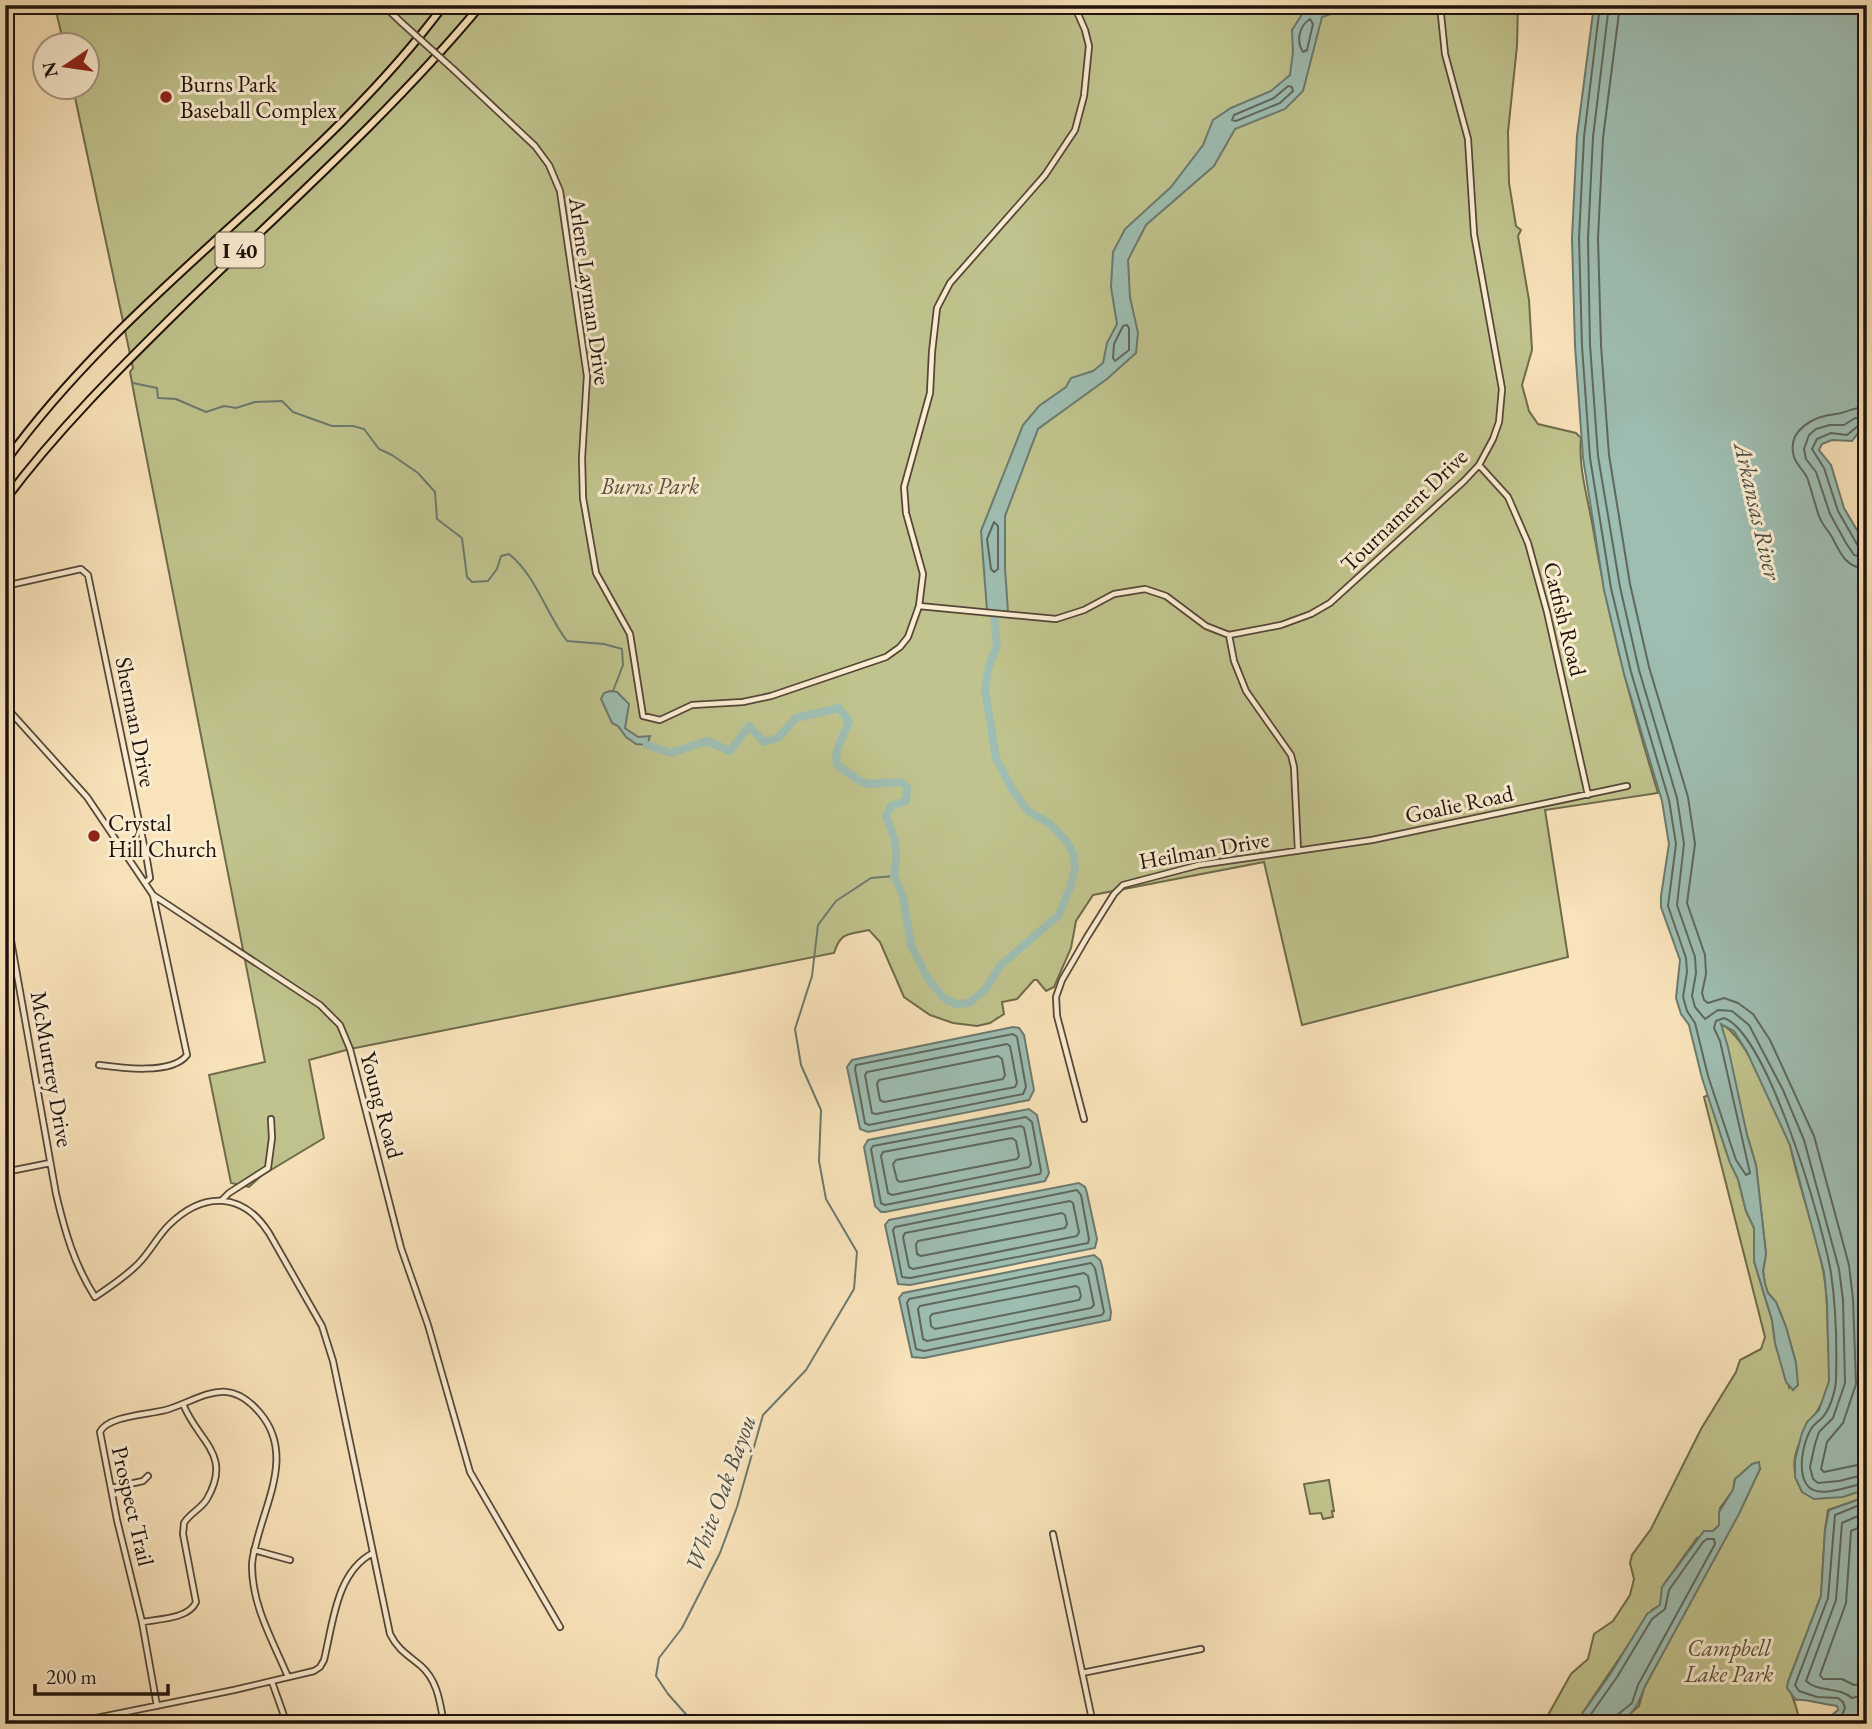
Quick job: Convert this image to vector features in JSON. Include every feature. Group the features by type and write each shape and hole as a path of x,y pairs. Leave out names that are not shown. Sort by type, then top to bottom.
{"highway":[{"name":"I 40","path":"5,462 91,358 327,138 444,5"},
{"name":"I 40","path":"5,500 63,427 110,377 397,99 481,5"}],"street":[{"name":"Arlene Layman Drive","path":"383,5 530,140 545,158 558,183 566,221 572,283 587,376 582,458 583,498 596,573 630,634 643,716 660,720 692,705 762,699 881,659 904,642 919,606 923,574 906,513 904,487 930,393 937,308 950,284 1045,175 1075,130 1084,96 1089,46 1074,5"},
{"name":"Tournament Drive","path":"1229,635 1297,619 1330,603 1465,481 1479,465 1499,422 1501,380 1474,234 1468,139 1445,54 1440,5"},
{"name":"Catfish Road","path":"1479,465 1500,486 1511,502 1528,543 1547,612 1588,795"},
{"name":"Sherman Drive","path":"5,586 81,569 89,578 150,878 145,883"},
{"path":"919,606 1049,619 1065,617 1115,594 1145,589 1166,596 1206,626 1229,635 1234,661 1246,691 1291,755 1296,793 1298,851"},
{"name":"Young Road","path":"5,706 87,797 153,894 310,998 326,1010 340,1026 354,1062 403,1255 428,1325 470,1472 560,1627"},
{"name":"Goalie Road","path":"1298,851 1372,840 1628,786"},
{"name":"Heilman Drive","path":"1084,1119 1057,1016 1056,997 1062,980 1118,890 1131,882 1199,865 1298,851"},
{"path":"99,1065 128,1069 154,1068 175,1064 187,1055 153,894"},
{"name":"McMurtrey Drive","path":"5,907 50,1163 66,1237 81,1274 95,1297 140,1262 159,1236 180,1216 196,1207 222,1200"},
{"path":"271,1119 272,1138 268,1168 229,1192 222,1200 240,1204 257,1217 322,1326 333,1361 390,1634 404,1654 429,1675 439,1697 444,1724"},
{"path":"5,1172 50,1163"},
{"name":"Prospect Trail","path":"158,1706 142,1622 99,1438 103,1425 109,1422 162,1411 216,1390 233,1393 254,1406 272,1432 277,1450 277,1472 254,1550 252,1566 262,1616 288,1677"},
{"path":"142,1622 188,1613 196,1602 183,1534 184,1523 207,1498 217,1467 213,1453 183,1404"},
{"path":"111,1488 143,1481 148,1476"},
{"path":"1053,1534 1093,1724"},
{"path":"254,1550 290,1560"},
{"path":"66,1724 314,1671 321,1666 348,1576 358,1562 373,1553"},
{"path":"1082,1673 1201,1649"},
{"path":"272,1682 287,1724"}],"green space":[{"name":"Burns Park","path":"88,5 1518,5 1517,46 1508,132 1509,183 1516,226 1521,230 1518,236 1529,300 1532,350 1522,385 1529,411 1538,424 1576,433 1581,438 1582,472 1613,628 1658,793 1545,810 1568,957 1302,1025 1264,862 1093,895 1076,921 1071,948 1054,987 1046,991 1034,980 1017,999 1002,1002 1004,1014 990,1023 977,1026 953,1023 930,1015 904,997 880,942 869,930 843,937 834,953 350,1049 309,1060 324,1138 261,1176 249,1187 231,1183 209,1075 265,1062 136,404 130,372 133,368 76,102 102,102 102,32 61,32 56,11"},
{"name":"Campbell Lake Park","path":"1721,1024 1731,1031 1752,1060 1790,1145 1825,1279 1830,1378 1824,1397 1797,1448 1794,1462 1796,1476 1802,1491 1867,1489 1867,1493 1857,1500 1828,1510 1821,1596 1788,1682 1799,1724 1618,1724 1639,1706 1644,1688 1760,1469 1743,1473 1735,1479 1733,1490 1720,1508 1719,1525 1713,1531 1697,1538 1665,1583 1660,1605 1652,1610 1575,1724 1543,1724 1571,1674 1588,1659 1594,1634 1613,1621 1630,1595 1634,1579 1630,1563 1632,1555 1651,1529 1701,1429 1736,1372 1740,1360 1761,1349 1765,1337 1704,1097 1708,1095 1754,1228 1754,1261 1789,1387 1796,1363 1786,1327 1765,1284 1763,1271 1766,1254 1756,1165"},
{"path":"1329,1480 1334,1511 1333,1517 1323,1519 1321,1513 1310,1514 1304,1484"}],"water":[{"path":"1308,5 1357,5 1322,17 1303,91 1285,109 1235,129 1214,166 1146,225 1128,260 1130,297 1138,333 1136,353 1107,379 1038,429 1005,516 1008,612 987,610 981,531 1023,425 1039,406 1066,387 1071,378 1093,371 1103,363 1107,343 1117,324 1111,287 1113,252 1125,229 1171,187 1203,145 1213,120 1231,108 1271,91 1290,75 1292,30"},
{"name":"Arkansas River","path":"1594,5 1864,5 1867,11 1867,441 1859,432 1852,441 1832,440 1822,444 1819,450 1831,465 1844,508 1867,547 1867,1489 1843,1497 1814,1499 1802,1492 1795,1477 1795,1460 1802,1433 1807,1422 1819,1410 1829,1381 1824,1272 1790,1145 1747,1052 1734,1031 1721,1024 1756,1165 1766,1254 1763,1271 1765,1284 1786,1327 1796,1363 1798,1385 1793,1390 1786,1382 1775,1343 1772,1320 1754,1261 1754,1228 1702,1078 1689,1025 1681,1014 1676,998 1680,960 1661,907 1669,844 1662,801 1624,674 1604,590 1583,458 1575,346 1572,238 1577,136"},
{"path":"617,692 629,704 625,728 638,737 650,736 647,745 636,744 612,723 601,699 604,693"},
{"path":"1013,1027 1019,1028 1024,1035 1034,1090 1029,1100 868,1132 860,1129 847,1067 852,1060"},
{"path":"1029,1109 1037,1115 1049,1173 1045,1181 885,1212 875,1206 864,1147 868,1140"},
{"path":"1079,1183 1085,1187 1087,1193 1097,1239 1095,1248 910,1285 898,1284 885,1225 889,1220"},
{"path":"1094,1255 1102,1266 1111,1312 1110,1320 924,1358 912,1357 899,1298 903,1293"},
{"path":"1759,1462 1760,1469 1739,1514 1633,1711 1610,1723 1575,1724 1611,1673 1647,1614 1660,1605 1662,1587 1704,1531 1713,1531 1719,1525 1719,1512 1733,1490 1735,1479 1752,1464"},
{"path":"1867,1493 1867,1705 1855,1724 1836,1724 1833,1714 1838,1710 1837,1706 1796,1700 1787,1688 1821,1596 1825,1530 1829,1510 1857,1500"}],"waterway":[{"path":"133,383 157,388 158,398 176,399 206,412 224,406 236,408 255,402 282,401 293,412 332,426 364,429 379,449 418,473 435,492 437,519 462,538 467,577 472,582 488,581 497,569 501,556 509,554 527,573 567,641 604,644 622,649 623,665 613,691"},
{"path":"647,745 671,753 707,741 730,751 749,726 764,742 778,738 796,718 839,708 849,721 838,748 837,765 868,784 901,782 907,787 906,801 891,806 886,816 895,841 894,876 903,897 911,945 928,979 945,999 956,1004 969,1003 985,990 1001,965 1059,915 1075,868 1074,856 1068,843 1050,824 1028,811 1012,789 996,758 985,690 989,666 997,645 994,614"},
{"name":"White Oak Bayou","path":"692,1724 656,1676 659,1658 682,1628 720,1553 737,1507 763,1415 806,1370 854,1289 857,1252 826,1199 819,1161 821,1110 801,1065 795,1029 812,976 818,925 836,901 871,878 894,876"}],"place":[{"name":"Burns Park Baseball Complex","path":"166,97"},
{"name":"Crystal Hill Church","path":"94,836"}]}
